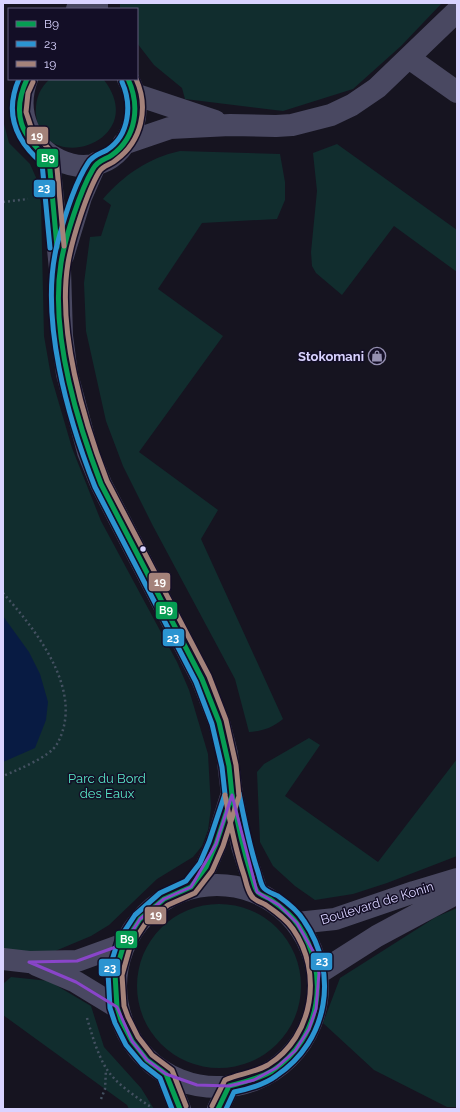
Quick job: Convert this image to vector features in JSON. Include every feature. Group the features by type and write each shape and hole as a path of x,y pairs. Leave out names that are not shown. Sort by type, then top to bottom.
{"street":[{"path":"123,144 170,128 230,125 292,125 331,115 352,105 377,88 457,10"},
{"path":"409,58 457,92"},
{"path":"26,80 22,87 18,106 21,124 27,138 37,150 49,159 72,166 96,164 111,156 123,144 130,133 135,120 131,86"},
{"path":"131,86 173,108 230,125"},
{"path":"49,159 60,269 62,336 67,374 88,452 101,484 202,679 219,722 229,766 232,795 242,846 258,892"},
{"path":"60,269 72,220 96,164"},
{"path":"191,887 206,867 216,844 232,795"},
{"name":"Boulevard de Konin","path":"297,923 335,919 457,879"},
{"path":"225,884 258,892 279,905 297,923 313,951 319,974 316,1009 309,1030 295,1051 276,1068 254,1080 229,1086 197,1085 166,1074 147,1060 132,1041 117,1007 116,974 124,944 140,919 164,899 191,887 225,884"},
{"name":"Boulevard de Konin","path":"319,974 377,936 457,893"},
{"path":"3,959 29,962 77,961 124,944"},
{"path":"29,962 76,982 117,1007"},
{"path":"166,1074 180,1109"},
{"path":"218,1109 229,1086"}],"path":[{"path":"3,593 44,645 57,670 66,698 65,723 57,745 31,765 3,776"},
{"path":"76,982 93,1040 106,1069 131,1094 155,1109"},
{"path":"101,1099 105,1089 106,1069"}],"highlighted area":[{"path":"232,795 257,892 279,905 297,923 313,951 319,973 316,1009 309,1029 295,1051 276,1068 254,1080 229,1086 197,1085 166,1074 147,1060 132,1041 117,1007 76,982 29,962 77,961 124,944 140,919 164,899 191,887 216,844"}],"green space":[{"path":"120,3 442,3 401,46 353,89 283,111 185,99 182,88 154,65 138,44 138,8 120,8"},
{"path":"49,80 104,80 115,102 114,120 105,134 91,144 73,148 57,145 43,134 36,115 36,105 38,95"},
{"name":"Parc du Bord des Eaux","path":"3,120 9,143 30,164 38,182 41,205 44,336 51,376 72,448 101,521 177,662 189,690 208,754 211,808 208,830 202,846 193,857 157,879 109,925 91,936 29,962 3,959"},
{"path":"337,144 457,230 457,272 394,226 342,295 316,273 312,266 311,252 317,191 313,153"},
{"path":"180,151 280,154 285,182 285,200 277,219 202,223 158,289 223,336 139,452 218,510 201,539 283,719 271,727 254,732 249,732 235,679 153,526 123,466 106,421 86,331 84,283 90,237 101,236 111,205 103,199 119,182 137,169 157,158"},
{"path":"309,738 320,745 285,796 378,862 457,759 457,856 387,883 353,894 315,900 295,886 273,866 260,842 257,772 264,764"},
{"path":"211,904 227,904 243,907 258,913 271,922 283,934 292,947 298,962 301,986 300,1002 292,1025 283,1038 271,1050 258,1059 243,1065 227,1068 211,1068 195,1065 180,1059 167,1050 155,1038 146,1025 140,1010 137,994 137,978 140,962 146,947 155,934 167,922 180,913 195,907"},
{"path":"457,908 457,1107 447,1107 374,1070 323,1023 340,978 436,917"},
{"path":"11,977 49,981 91,1006 104,1047 141,1088 154,1109 129,1109 127,1105 3,1015 3,984"}],"water":[{"path":"3,616 29,652 40,674 48,702 46,720 35,748 3,762"}],"transit line":[{"name":"23","path":"19,80 12,103 15,125 25,145 42,163 50,248"},
{"name":"B9","path":"27,80 22,92 20,114 26,133 39,150 49,159 57,247"},
{"name":"B9","path":"128,80 134,99 134,120 127,139 120,148 95,166 88,178 78,202 69,228 61,263 59,318 62,347 74,404 101,484 202,679 219,722 229,766 232,795 216,844 206,867 191,887 164,899 140,919 124,944 115,974 117,1007 121,1020 132,1041 147,1060 166,1074 180,1109"},
{"name":"19","path":"136,80 142,101 141,123 132,143 125,152 114,162 99,172 85,203 76,229 68,263 66,317 74,374 89,430 107,481 209,676 226,720 236,765 239,796 223,846 212,871 195,893 168,905 145,924 130,947 122,975 124,1006 128,1017 138,1037 152,1055 172,1070 186,1106"},
{"name":"19","path":"33,82 28,93 26,112 32,130 56,157 64,246"},
{"name":"23","path":"122,82 127,100 127,119 115,144 107,150 94,156 90,160 83,171 74,192 57,245 52,274 52,304 54,336 59,368 66,400 85,460 95,487 196,682 212,724 222,767 225,794 209,842 200,863 186,881 160,893 135,915 118,941 108,973 110,1008 115,1023 126,1045 142,1064 160,1078 172,1109"},
{"name":"23","path":"226,1109 234,1092 256,1086 276,1076 294,1061 308,1044 317,1025 323,1004 324,983 322,962 315,941 304,921 289,904 266,890 262,885 249,841 239,793"},
{"name":"B9","path":"218,1109 229,1086 246,1082 272,1071 289,1057 302,1041 311,1023 316,1004 317,984 315,964 309,944 299,926 286,911 270,899 259,894 255,887 238,824 232,794"},
{"name":"19","path":"212,1106 225,1080 263,1068 284,1053 296,1038 304,1021 309,1002 310,983 308,964 302,946 293,929 277,913 253,898 248,890 235,845 225,795"}],"place":[{"name":"Stokomani","path":"377,356"}]}
